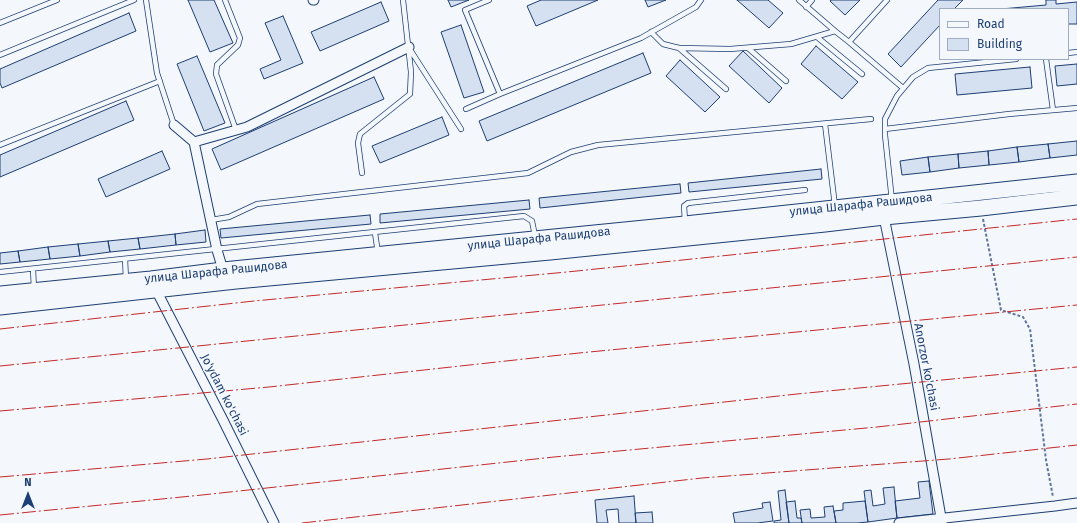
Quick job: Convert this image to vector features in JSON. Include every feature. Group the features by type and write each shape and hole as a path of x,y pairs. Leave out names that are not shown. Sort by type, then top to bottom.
{"main road":[{"name":"улица Шарафа Рашидова","path":"0,294 126,281 153,284 223,270 378,255 545,243 686,224 1077,182"},
{"path":"0,307 153,284 306,275 545,243 825,224 1077,197"}],"street":[{"path":"194,142 247,127 408,48"},
{"path":"174,125 194,142 217,250 223,270"},
{"name":"Anorzor ko'chasi","path":"884,217 914,364 942,521"},
{"name":"Jo'ydam ko'chasi","path":"153,284 274,523"},
{"path":"899,523 942,521 1077,503"}],"lane":[{"path":"0,23 57,0"},
{"path":"0,55 134,0"},
{"path":"146,0 157,73 174,125"},
{"path":"225,0 240,38 238,45 217,65 216,74 236,130"},
{"path":"362,173 358,143 360,134 410,94 411,72 403,0"},
{"path":"488,0 465,10 500,94"},
{"path":"466,109 641,38 696,7 701,0"},
{"path":"799,0 903,88"},
{"path":"806,7 812,0"},
{"path":"849,42 887,0"},
{"path":"651,32 663,44 679,48 730,49 791,44 835,31"},
{"path":"817,36 862,74"},
{"path":"408,48 461,129"},
{"path":"679,48 726,89"},
{"path":"748,48 786,81"},
{"path":"892,202 885,135 885,119 903,88 913,77 928,68 1006,60"},
{"path":"1046,60 1053,110"},
{"path":"0,145 160,81"},
{"path":"885,128 1077,108"},
{"path":"211,220 229,217 257,204 528,173 571,152 598,145 871,119"},
{"path":"825,124 836,208"},
{"path":"686,224 684,206 688,203 805,190"},
{"path":"0,272 524,216 532,221 545,243"},
{"path":"375,233 378,255"},
{"path":"125,259 126,281"},
{"path":"33,269 34,291"}],"path":[{"path":"981,208 1001,310 1023,317 1030,329 1046,460 1055,506"}],"building":[{"path":"188,0 214,0 233,43 210,52"},
{"path":"448,0 469,0 451,7"},
{"path":"541,0 598,0 536,26 527,6"},
{"path":"645,0 666,0 648,7"},
{"path":"737,0 768,0 783,13 769,28"},
{"path":"860,0 845,15 830,1"},
{"path":"938,0 963,0 955,8 939,8 939,26 901,67 888,54"},
{"path":"1046,0 1056,0 1056,4 1077,2 1077,24 1069,24 1069,8 1012,8 1046,5"},
{"path":"381,2 389,21 320,51 311,32"},
{"path":"129,13 136,31 2,88 0,83 0,69"},
{"path":"283,16 303,63 264,79 260,69 281,60 265,23"},
{"path":"461,25 484,92 464,98 441,32"},
{"path":"816,46 858,82 842,99 801,64"},
{"path":"743,51 782,88 769,103 729,66"},
{"path":"643,53 651,73 487,141 479,121"},
{"path":"197,56 225,123 204,131 177,64"},
{"path":"680,60 720,97 705,112 666,76"},
{"path":"1077,64 1077,84 1057,86 1055,66"},
{"path":"1030,67 1032,88 957,95 955,74"},
{"path":"374,77 384,99 221,170 212,149"},
{"path":"126,101 134,120 0,177 0,155"},
{"path":"442,117 449,135 380,163 372,146"},
{"path":"1077,141 1077,155 1050,158 1048,144"},
{"path":"1048,144 1050,158 1019,162 1017,147"},
{"path":"1017,147 1019,162 989,165 988,151"},
{"path":"162,151 170,169 106,197 98,179"},
{"path":"988,151 989,165 959,168 958,154"},
{"path":"958,154 959,168 930,172 928,157"},
{"path":"928,157 930,172 902,175 900,161"},
{"path":"821,169 822,179 689,192 688,183"},
{"path":"680,184 681,193 540,208 539,198"},
{"path":"529,200 530,209 380,223 380,214"},
{"path":"370,215 371,224 221,238 220,229"},
{"path":"205,230 206,242 176,245 175,234"},
{"path":"175,234 176,245 140,249 138,238"},
{"path":"138,238 140,249 110,252 108,241"},
{"path":"108,241 110,252 80,256 78,244"},
{"path":"78,244 80,256 50,259 48,247"},
{"path":"48,247 50,259 20,262 18,251"},
{"path":"18,251 20,262 0,264 0,253"},
{"path":"929,481 933,514 897,518 895,501 920,498 918,482"},
{"path":"894,487 897,518 868,522 864,491 871,490 873,506 885,504 883,488"},
{"path":"785,490 789,523 774,523 774,521 781,520 778,491"},
{"path":"634,496 636,523 619,523 618,509 606,510 608,523 597,523 595,500"},
{"path":"795,501 797,518 801,518 802,523 789,523 786,502"},
{"path":"865,501 868,522 836,523 834,511 843,510 843,503"},
{"path":"770,502 773,521 735,523 733,513 763,508 762,503"},
{"path":"833,506 836,523 802,523 800,510 810,509 811,518 825,517 824,507"},
{"path":"652,512 653,523 636,523 635,513"}],"power":[{"path":"0,329 254,301 567,272 1077,219"},
{"path":"0,366 1077,257"},
{"path":"0,411 269,387 579,353 1077,305"},
{"path":"0,477 207,459 797,394 1077,367"},
{"path":"0,515 554,457 877,427 1077,404"},
{"path":"302,523 702,478 949,459 1077,445"}]}
